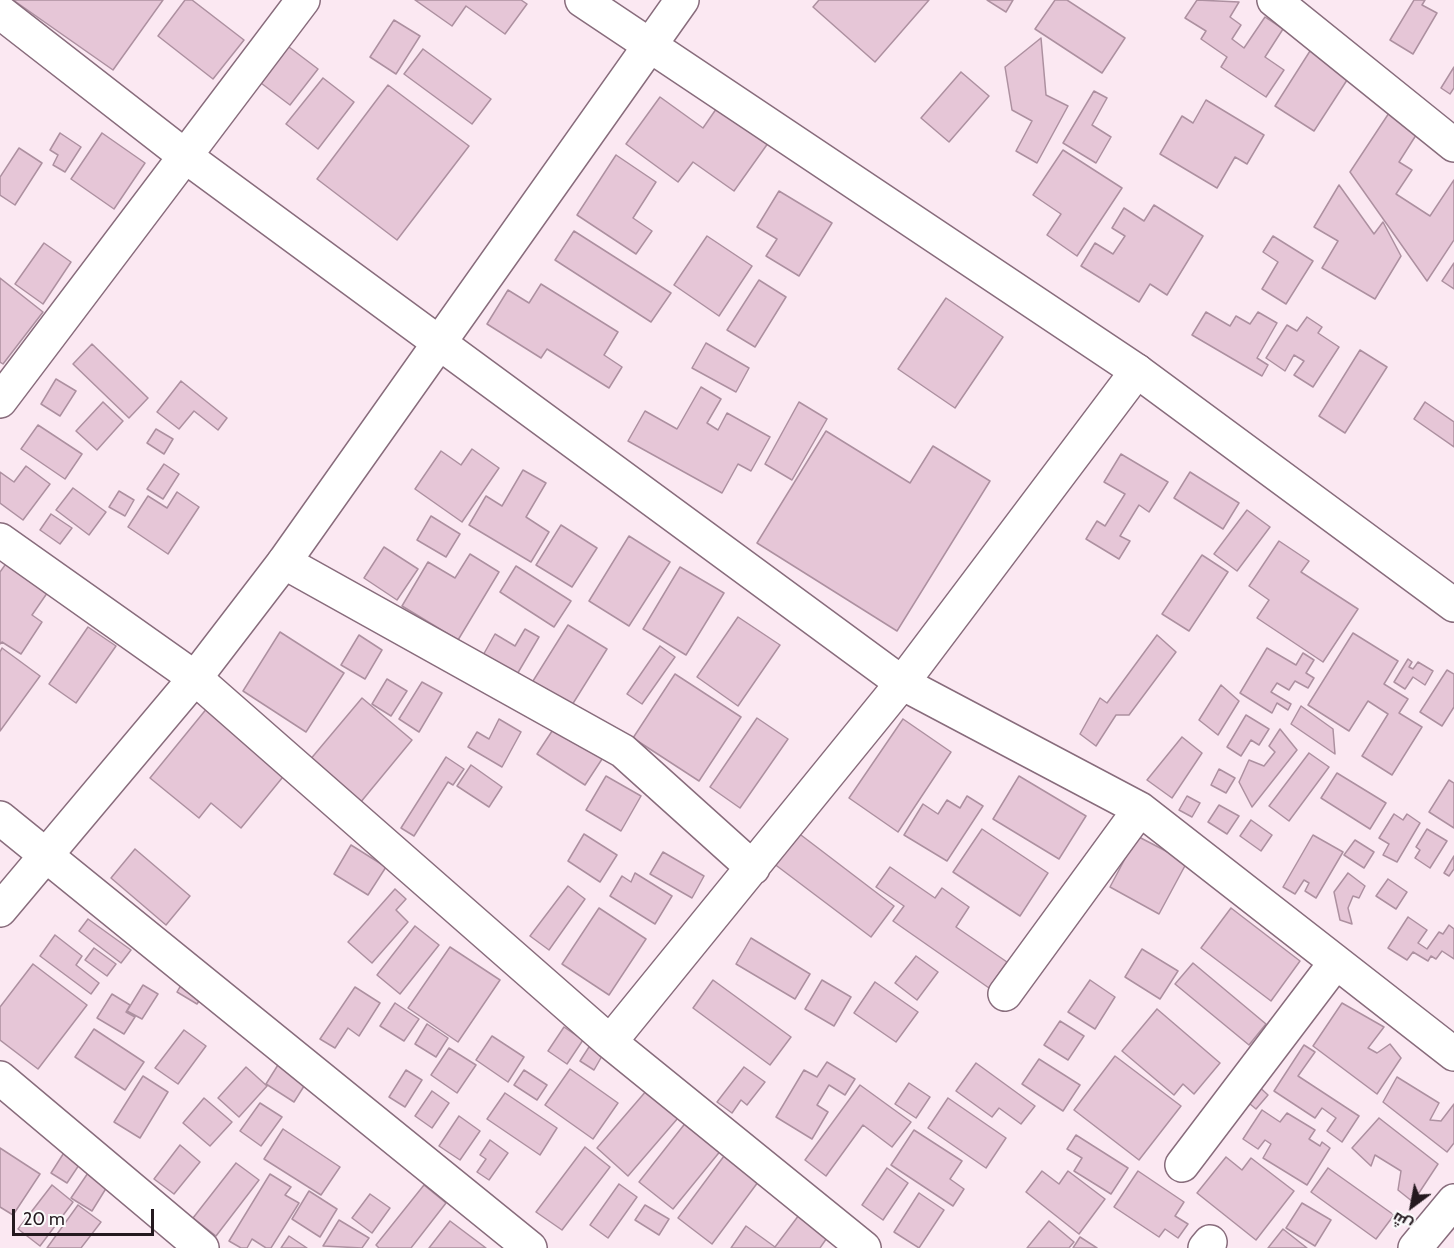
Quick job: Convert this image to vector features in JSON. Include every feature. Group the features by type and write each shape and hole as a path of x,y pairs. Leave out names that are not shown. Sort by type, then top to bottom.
{"street":[{"path":"0,401 303,0"},
{"path":"582,0 1137,371 1454,605"},
{"path":"0,910 195,678 284,562 682,0"},
{"path":"1274,0 1454,145"},
{"path":"0,12 185,156 902,683 1140,809 1454,1054"},
{"path":"610,1042 902,683 1137,371"},
{"path":"0,540 195,678 610,1042 864,1248"},
{"path":"284,562 622,751 753,868"},
{"path":"1005,994 1140,809"},
{"path":"0,818 530,1248"},
{"path":"1182,1165 1336,962"},
{"path":"0,1078 202,1248"},
{"path":"1415,1248 1454,1201"}],"building":[{"path":"13,0 163,0 113,70"},
{"path":"185,0 192,0 244,40 213,79 158,36"},
{"path":"415,0 521,0 527,4 505,34 466,6 452,26"},
{"path":"819,0 929,0 875,62 813,7"},
{"path":"987,0 1013,0 1006,12"},
{"path":"1055,0 1067,0 1125,38 1102,73 1035,29"},
{"path":"1197,0 1239,2 1230,17 1241,25 1232,39 1244,48 1265,17 1283,29 1265,57 1284,70 1266,97 1221,67 1227,57 1201,39 1206,31 1185,18"},
{"path":"1414,0 1425,0 1422,5 1437,13 1413,54 1390,40"},
{"path":"394,20 420,36 396,74 370,57"},
{"path":"1041,38 1046,95 1068,106 1037,163 1016,151 1032,121 1012,110 1005,67"},
{"path":"285,44 318,69 290,105 257,80"},
{"path":"423,49 491,99 472,124 404,74"},
{"path":"1310,51 1349,77 1314,131 1275,106"},
{"path":"1454,67 1454,88 1450,94 1441,88"},
{"path":"961,72 989,96 949,142 921,118"},
{"path":"323,78 354,102 318,149 286,124"},
{"path":"388,85 469,146 397,240 317,179"},
{"path":"1094,91 1107,98 1092,125 1111,137 1096,163 1063,143"},
{"path":"660,97 703,128 721,102 771,139 734,191 693,162 678,182 626,144"},
{"path":"1206,100 1264,135 1247,164 1235,157 1217,188 1160,154 1182,116 1193,123"},
{"path":"1389,113 1418,132 1399,162 1412,170 1396,194 1430,216 1454,180 1454,240 1427,281 1350,172"},
{"path":"60,133 81,147 65,172 53,165 58,155 50,150"},
{"path":"102,133 145,163 114,209 71,179"},
{"path":"19,148 42,163 15,205 0,195 0,177"},
{"path":"1063,150 1122,188 1077,256 1047,235 1061,214 1033,195"},
{"path":"616,155 656,182 633,218 652,231 636,254 577,215"},
{"path":"1339,185 1374,234 1383,222 1401,256 1375,299 1322,268 1338,241 1314,227"},
{"path":"779,191 832,223 799,276 766,256 777,239 757,227"},
{"path":"1154,205 1203,236 1167,295 1150,284 1139,302 1081,266 1095,243 1113,254 1125,236 1112,228 1124,208 1144,221"},
{"path":"574,231 671,293 651,322 555,260"},
{"path":"707,236 752,266 719,316 674,285"},
{"path":"1273,236 1313,261 1286,304 1262,289 1278,262 1263,252"},
{"path":"44,243 71,262 43,304 15,284"},
{"path":"1454,263 1454,289 1442,281"},
{"path":"0,278 43,312 3,364 0,362"},
{"path":"759,280 786,297 755,347 727,330"},
{"path":"541,284 618,332 604,355 622,367 609,388 547,349 541,358 487,324 508,290 529,303"},
{"path":"946,298 1003,337 955,408 898,369"},
{"path":"1206,312 1230,326 1236,316 1250,324 1258,312 1277,323 1257,358 1268,365 1262,376 1192,335"},
{"path":"1307,317 1322,327 1318,333 1339,347 1313,387 1294,375 1304,361 1294,355 1285,371 1266,358 1287,325 1297,331"},
{"path":"706,343 749,368 736,392 692,368"},
{"path":"92,344 148,398 129,418 73,364"},
{"path":"1360,350 1387,367 1345,433 1319,416"},
{"path":"56,379 76,391 60,416 41,404"},
{"path":"181,381 227,418 218,430 194,411 179,429 157,412"},
{"path":"701,387 721,399 707,423 718,430 727,413 770,437 751,471 738,464 722,493 628,441 645,411 677,429"},
{"path":"103,402 123,421 97,450 76,431"},
{"path":"799,402 827,419 792,480 765,464"},
{"path":"1425,402 1454,422 1454,447 1414,419"},
{"path":"38,425 82,454 65,479 21,449"},
{"path":"156,429 173,439 164,454 147,443"},
{"path":"826,431 910,483 933,446 990,481 897,631 757,543"},
{"path":"472,449 499,468 462,522 415,489 441,451 461,465"},
{"path":"1121,454 1168,482 1149,512 1139,505 1120,536 1130,541 1119,559 1086,539 1097,521 1105,526 1125,494 1104,482"},
{"path":"164,464 179,474 163,499 147,489"},
{"path":"26,466 50,484 23,520 0,503 0,472 14,482"},
{"path":"523,470 546,483 526,517 549,532 531,562 469,525 486,496 502,506"},
{"path":"1190,472 1239,503 1223,529 1174,498"},
{"path":"73,488 106,512 89,535 56,510"},
{"path":"119,491 134,500 125,516 109,507"},
{"path":"177,492 199,507 168,554 128,527 148,496 167,508"},
{"path":"1247,510 1270,527 1237,571 1214,554"},
{"path":"51,514 72,528 60,544 40,530"},
{"path":"431,516 460,534 446,557 417,540"},
{"path":"561,525 597,548 572,587 536,565"},
{"path":"629,536 670,562 629,626 589,601"},
{"path":"1279,541 1309,561 1301,572 1358,609 1323,662 1257,618 1269,600 1249,586"},
{"path":"384,547 418,569 397,600 364,578"},
{"path":"470,554 499,572 458,640 402,606 428,562 455,578"},
{"path":"1202,555 1228,572 1189,631 1162,614"},
{"path":"10,558 52,586 32,615 42,622 21,654 2,642 0,644 0,572"},
{"path":"516,566 571,601 554,627 500,592"},
{"path":"680,567 724,593 686,655 643,629"},
{"path":"738,617 780,645 738,706 697,677"},
{"path":"568,625 607,649 567,713 528,689"},
{"path":"88,627 116,646 76,703 49,684"},
{"path":"525,629 539,637 516,676 482,657 495,634 515,646"},
{"path":"280,632 344,673 306,732 243,691"},
{"path":"1353,633 1398,661 1384,684 1408,699 1399,713 1422,727 1392,775 1362,756 1388,714 1368,701 1349,731 1308,705"},
{"path":"359,635 382,650 365,679 341,665"},
{"path":"1157,635 1176,652 1129,715 1116,715 1096,746 1080,734 1100,698 1107,703"},
{"path":"660,646 675,657 642,704 627,694"},
{"path":"2,648 40,676 0,731 0,652"},
{"path":"1267,648 1296,665 1303,653 1314,660 1306,673 1314,678 1308,688 1295,681 1289,690 1277,683 1271,692 1291,704 1288,710 1277,703 1272,713 1240,693"},
{"path":"1408,659 1412,662 1409,667 1413,669 1418,662 1433,671 1425,685 1413,677 1405,689 1394,682"},
{"path":"1447,670 1454,674 1454,707 1442,726 1420,712"},
{"path":"675,674 741,717 699,781 633,738"},
{"path":"387,679 407,691 391,716 372,704"},
{"path":"422,682 442,693 419,732 399,719"},
{"path":"1221,685 1239,701 1218,735 1199,720"},
{"path":"362,698 412,740 360,803 309,761"},
{"path":"1301,706 1333,729 1335,754 1291,724"},
{"path":"208,707 287,772 241,828 211,803 199,818 150,778"},
{"path":"1246,715 1269,729 1259,745 1251,740 1241,756 1227,747"},
{"path":"757,718 788,739 740,808 710,787"},
{"path":"499,719 521,732 502,767 468,747 477,732 489,739"},
{"path":"903,719 951,752 898,832 849,798"},
{"path":"558,722 606,753 585,785 537,754"},
{"path":"1280,729 1297,750 1252,807 1239,782 1249,760 1264,766 1275,752 1269,746"},
{"path":"1182,737 1202,753 1172,798 1147,780"},
{"path":"1309,753 1329,767 1289,821 1269,806"},
{"path":"446,757 464,769 453,785 448,782 414,836 401,828"},
{"path":"471,765 502,787 489,807 457,786"},
{"path":"1219,769 1235,778 1226,793 1211,785"},
{"path":"1337,773 1386,803 1370,829 1321,798"},
{"path":"606,776 641,796 621,831 586,810"},
{"path":"1019,776 1086,816 1059,859 993,819"},
{"path":"1449,780 1454,783 1454,828 1429,812"},
{"path":"967,796 983,806 947,861 904,835 923,804 938,814 947,800 960,808"},
{"path":"1187,796 1200,803 1192,817 1179,810"},
{"path":"1219,805 1239,816 1227,834 1208,822"},
{"path":"1394,814 1403,820 1407,814 1420,823 1397,862 1383,855 1389,844 1379,838"},
{"path":"1251,820 1272,835 1261,851 1240,836"},
{"path":"982,829 1048,873 1020,916 953,872"},
{"path":"1427,829 1447,841 1430,868 1415,858 1420,850 1416,847"},
{"path":"797,832 894,906 871,937 773,863"},
{"path":"584,834 617,855 600,882 568,861"},
{"path":"1313,835 1343,852 1316,898 1305,891 1309,883 1304,880 1295,894 1283,887"},
{"path":"1137,836 1187,862 1159,914 1110,887"},
{"path":"1355,840 1374,852 1364,868 1344,855"},
{"path":"351,845 386,867 368,895 334,874"},
{"path":"135,849 190,896 166,925 111,878"},
{"path":"663,852 704,876 692,898 650,874"},
{"path":"1454,856 1454,869 1449,876 1444,873"},
{"path":"890,867 935,898 942,888 969,907 956,927 1007,962 989,988 893,921 904,906 876,887"},
{"path":"635,873 672,896 655,924 610,896 622,876 631,882"},
{"path":"1348,873 1365,886 1359,898 1353,896 1348,908 1352,924 1340,920 1334,892"},
{"path":"1388,879 1407,892 1396,909 1376,896"},
{"path":"568,886 585,899 549,950 530,936"},
{"path":"395,889 406,899 396,910 408,922 372,963 348,942"},
{"path":"599,908 646,939 609,995 562,964"},
{"path":"1231,908 1300,961 1271,1001 1201,948"},
{"path":"1408,917 1427,930 1418,943 1427,949 1439,932 1443,934 1449,925 1454,929 1454,959 1442,951 1436,959 1431,956 1428,961 1413,952 1407,960 1388,948"},
{"path":"88,919 131,950 121,963 79,931"},
{"path":"415,926 439,945 400,994 377,975"},
{"path":"55,935 82,956 76,965 99,983 91,994 40,956"},
{"path":"751,938 810,974 795,999 736,964"},
{"path":"450,947 500,980 458,1042 408,1008"},
{"path":"94,948 116,964 107,976 85,960"},
{"path":"1142,949 1178,971 1160,999 1125,977"},
{"path":"916,956 938,972 917,1000 895,983"},
{"path":"1193,963 1266,1024 1249,1045 1175,984"},
{"path":"33,964 87,1005 38,1069 0,1040 0,1007"},
{"path":"185,978 205,992 197,1004 177,992"},
{"path":"713,980 791,1037 770,1065 693,1008"},
{"path":"822,980 851,997 834,1026 805,1009"},
{"path":"1090,980 1115,997 1095,1029 1068,1012"},
{"path":"875,982 918,1012 896,1042 854,1013"},
{"path":"143,985 158,994 142,1019 127,1011"},
{"path":"355,987 380,1003 359,1036 348,1028 335,1048 320,1039"},
{"path":"112,994 130,1005 126,1012 135,1017 124,1034 97,1018"},
{"path":"395,1003 419,1019 404,1041 380,1026"},
{"path":"1342,1003 1384,1027 1368,1048 1377,1053 1390,1044 1401,1058 1377,1094 1313,1046"},
{"path":"1157,1009 1220,1063 1194,1094 1183,1084 1174,1095 1122,1051"},
{"path":"1060,1021 1084,1036 1068,1060 1044,1045"},
{"path":"427,1024 448,1038 436,1057 415,1044"},
{"path":"564,1027 583,1040 567,1064 548,1051"},
{"path":"94,1029 144,1062 125,1090 75,1057"},
{"path":"184,1030 206,1046 178,1084 155,1068"},
{"path":"492,1036 524,1057 508,1082 476,1060"},
{"path":"1304,1045 1315,1052 1298,1076 1359,1116 1342,1142 1327,1131 1336,1118 1322,1108 1315,1118 1274,1091"},
{"path":"589,1047 602,1056 594,1070 580,1061"},
{"path":"449,1048 476,1065 457,1093 431,1075"},
{"path":"1115,1056 1181,1106 1139,1160 1074,1110"},
{"path":"283,1057 311,1075 294,1102 266,1084"},
{"path":"1039,1059 1080,1085 1063,1111 1022,1084"},
{"path":"827,1062 855,1079 845,1095 829,1085 817,1105 828,1112 812,1139 776,1117 804,1070 817,1077"},
{"path":"976,1063 1035,1106 1021,1124 999,1108 992,1117 956,1091"},
{"path":"246,1067 267,1086 239,1117 218,1098"},
{"path":"744,1067 765,1082 747,1105 741,1100 732,1113 717,1102"},
{"path":"570,1069 618,1103 593,1139 545,1105"},
{"path":"406,1070 422,1080 405,1107 389,1097"},
{"path":"524,1070 547,1085 537,1100 514,1085"},
{"path":"143,1076 168,1092 140,1138 114,1122"},
{"path":"1397,1077 1439,1103 1430,1120 1441,1121 1454,1104 1454,1143 1447,1152 1383,1102"},
{"path":"909,1083 930,1097 916,1118 895,1104"},
{"path":"1256,1084 1268,1095 1256,1109 1244,1099"},
{"path":"860,1085 911,1122 892,1147 863,1125 826,1176 805,1160"},
{"path":"647,1090 678,1118 628,1176 597,1148"},
{"path":"432,1091 449,1103 432,1128 415,1116"},
{"path":"505,1093 557,1128 540,1155 487,1119"},
{"path":"204,1098 232,1122 210,1146 183,1123"},
{"path":"948,1098 1006,1138 986,1168 928,1128"},
{"path":"260,1103 282,1117 261,1146 240,1131"},
{"path":"1262,1110 1280,1122 1287,1113 1315,1130 1309,1139 1320,1146 1322,1142 1330,1148 1307,1185 1263,1158 1271,1144 1265,1140 1258,1149 1243,1139"},
{"path":"459,1116 480,1131 460,1160 439,1146"},
{"path":"1379,1118 1438,1164 1413,1202 1398,1190 1401,1171 1375,1155 1371,1166 1352,1148"},
{"path":"687,1121 722,1149 673,1209 639,1182"},
{"path":"283,1129 340,1167 321,1195 264,1159"},
{"path":"914,1130 962,1161 950,1179 964,1189 953,1206 891,1165"},
{"path":"1076,1135 1128,1168 1111,1194 1074,1171 1082,1158 1067,1149"},
{"path":"490,1140 508,1153 489,1180 477,1172 486,1159 480,1155"},
{"path":"180,1145 200,1162 174,1194 154,1179"},
{"path":"585,1147 610,1167 562,1230 536,1212"},
{"path":"0,1148 40,1174 13,1215 0,1207"},
{"path":"67,1148 83,1159 67,1183 51,1173"},
{"path":"730,1148 764,1174 712,1244 678,1218"},
{"path":"1226,1157 1242,1170 1251,1158 1294,1191 1256,1240 1197,1193"},
{"path":"236,1163 259,1180 216,1236 193,1218"},
{"path":"887,1168 908,1183 883,1220 862,1205"},
{"path":"1328,1168 1394,1215 1376,1239 1311,1192"},
{"path":"90,1170 110,1182 92,1211 71,1198"},
{"path":"1042,1171 1059,1184 1068,1171 1105,1199 1079,1234 1026,1192"},
{"path":"1138,1171 1184,1202 1175,1216 1188,1224 1178,1238 1165,1229 1159,1237 1114,1207"},
{"path":"270,1174 291,1187 285,1195 299,1203 271,1248 266,1248 252,1239 247,1248 241,1248 229,1241"},
{"path":"619,1184 637,1197 608,1238 590,1225"},
{"path":"52,1185 73,1202 40,1246 18,1229"},
{"path":"424,1185 446,1203 411,1248 379,1248 376,1245"},
{"path":"309,1191 337,1209 320,1237 292,1219"},
{"path":"919,1193 944,1210 919,1248 894,1232"},
{"path":"370,1194 390,1208 372,1233 352,1218"},
{"path":"1302,1203 1331,1220 1315,1246 1286,1228"},
{"path":"78,1205 101,1222 81,1248 47,1248"},
{"path":"645,1205 669,1219 659,1235 635,1220"},
{"path":"802,1211 831,1232 820,1248 731,1248 746,1226 775,1247"},
{"path":"339,1220 369,1238 362,1248 323,1246"},
{"path":"450,1221 486,1248 429,1248"},
{"path":"1049,1221 1074,1242 1069,1248 1027,1248"},
{"path":"1283,1229 1307,1248 1268,1248"},
{"path":"289,1236 307,1248 281,1248"},
{"path":"1080,1237 1097,1248 1073,1248"}]}
